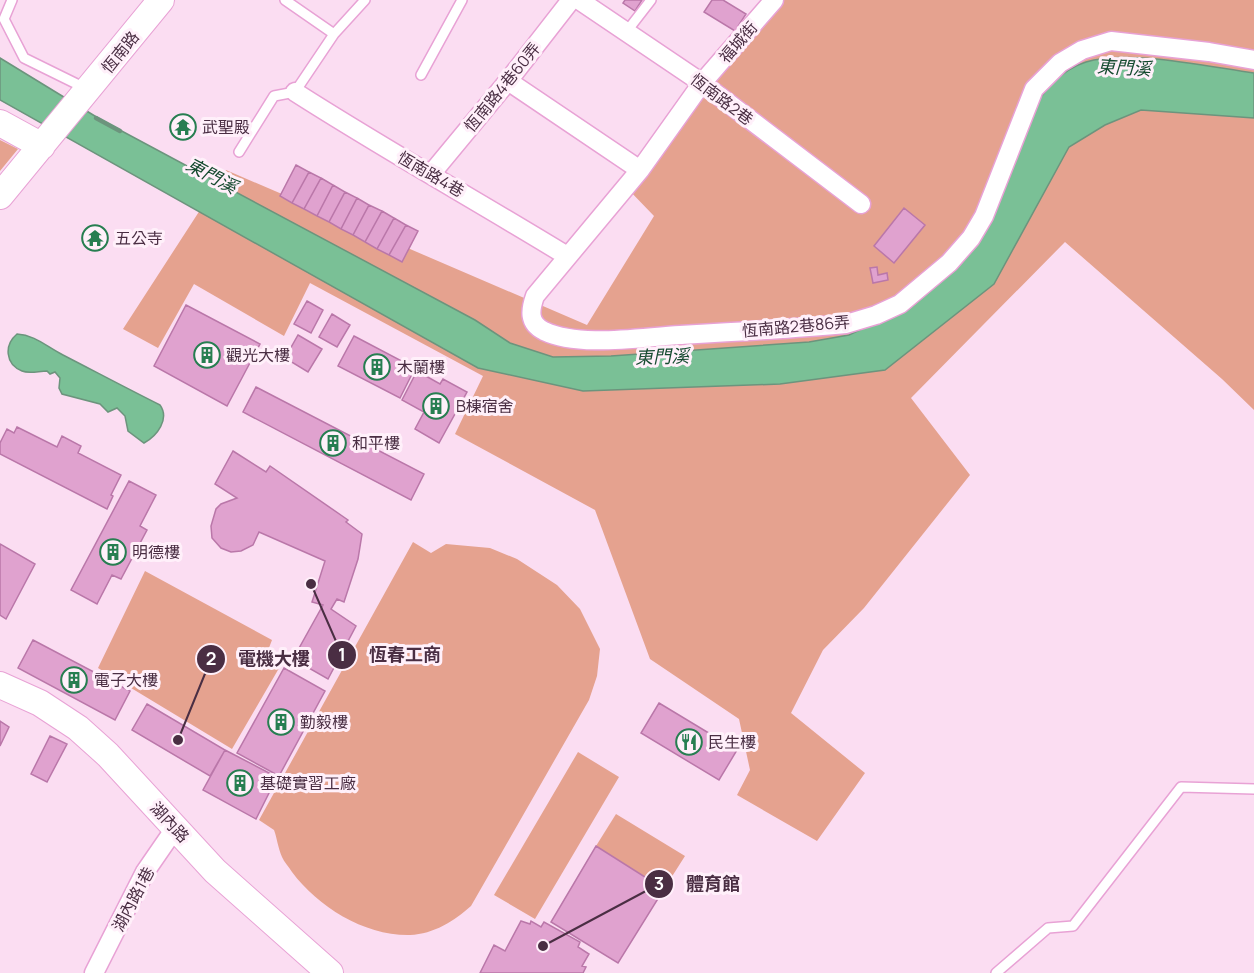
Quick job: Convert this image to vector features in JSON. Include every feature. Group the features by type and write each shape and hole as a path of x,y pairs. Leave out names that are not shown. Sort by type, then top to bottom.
{"street":[{"name":"恆南路","path":"47,140 161,0"},
{"name":"恆南路4巷60弄","path":"431,174 571,0"},
{"name":"恆南路2巷","path":"579,0 702,83 861,204"},
{"name":"福城街","path":"702,83 774,0"},
{"name":"恆南路2巷86弄","path":"702,83 640,170 535,296 530,312 533,321 542,331 605,341 846,324 876,315 900,304 949,263 971,238 984,216 1034,89 1060,63 1082,50 1111,41 1209,52 1254,60"},
{"path":"508,81 640,170"},
{"name":"恆南路4巷","path":"295,92 361,135 431,174 567,256"},
{"path":"0,123 47,140 0,196"},
{"name":"湖內路","path":"0,685 40,703 78,728 108,755 215,871 330,973"},
{"name":"湖內路1巷","path":"94,973 145,872 176,828"}],"lane":[{"path":"12,0 4,19 24,58 83,97"},
{"path":"285,0 334,34"},
{"path":"239,152 274,96 295,92 334,34 365,0"},
{"path":"421,75 462,0"},
{"path":"627,31 651,0"},
{"path":"996,973 1048,928 1073,926 1181,787 1254,789"}],"shaded area":[{"path":"775,0 1254,0 1254,410 1222,379 1065,242 911,398 970,475 864,608 823,650 791,713 865,773 817,841 737,795 750,770 739,719 650,659 595,510 455,434 483,376 310,283 284,336 194,284 158,348 123,329 226,170 587,325 654,216 626,187"},
{"path":"0,140 18,149 0,171"},
{"path":"413,542 431,553 446,544 490,548 517,559 557,585 580,609 600,649 597,676 589,700 471,906 443,926 410,935 393,934 360,925 329,908 315,897 292,872 279,850 274,830 259,820"},
{"path":"145,571 272,640 267,653 282,663 232,749 98,668"},
{"path":"578,752 619,777 535,919 494,895"},
{"path":"616,814 685,856 664,889 596,846"}],"water":[{"path":"0,58 103,121 475,320 510,343 553,357 611,356 809,342 849,335 885,318 951,272 1035,105 1060,76 1086,62 1103,58 1145,58 1254,73 1254,118 1141,110 1105,125 1069,147 994,284 885,370 780,384 583,391 478,368 0,100"},
{"path":"17,334 35,339 160,405 164,416 161,427 144,443 128,431 125,416 117,408 108,412 100,404 62,394 59,388 60,378 55,372 50,374 47,371 28,372 16,368 12,364 8,349"}],"building":[{"path":"625,0 642,0 635,11 623,3"},
{"path":"712,0 723,0 746,14 735,31 704,12"},
{"path":"296,165 309,172 292,203 280,196"},
{"path":"309,172 321,178 304,209 292,203"},
{"path":"321,178 333,185 317,216 304,209"},
{"path":"333,185 345,192 329,222 317,216"},
{"path":"345,192 357,198 341,229 329,222"},
{"path":"357,198 369,205 353,235 341,229"},
{"path":"369,205 382,211 365,242 353,235"},
{"path":"904,208 925,225 894,263 874,246"},
{"path":"382,211 394,218 377,249 365,242"},
{"path":"394,218 406,225 389,255 377,249"},
{"path":"406,225 418,231 402,262 389,255"},
{"path":"877,267 878,275 887,273 888,280 873,283 870,268"},
{"path":"307,301 323,310 311,333 294,324"},
{"name":"觀光大樓","path":"186,305 260,344 227,406 154,366"},
{"path":"332,314 350,325 337,347 319,337"},
{"path":"298,335 322,349 308,372 285,358"},
{"name":"木蘭樓","path":"354,336 415,368 400,398 338,366"},
{"name":"B棟宿舍","path":"417,371 440,384 443,379 467,392 439,443 415,429 424,412 402,400"},
{"name":"和平樓","path":"256,387 424,474 411,500 243,412"},
{"path":"17,427 57,447 62,436 81,446 78,453 121,475 107,509 0,454 0,443 7,429 14,433"},
{"path":"233,451 266,472 270,466 348,520 346,522 362,534 358,559 344,602 337,599 331,609 356,626 328,679 293,659 323,605 312,602 325,561 259,532 253,545 241,551 231,552 221,548 212,538 211,526 216,509 221,504 237,498 215,484"},
{"name":"明德樓","path":"129,481 156,495 140,526 147,530 121,579 112,575 97,604 71,590"},
{"path":"0,544 35,564 6,619 0,615"},
{"name":"電子大樓","path":"33,640 130,691 115,720 18,668"},
{"name":"勤毅樓","path":"284,668 325,691 279,776 237,753"},
{"name":"民生樓","path":"659,703 737,750 719,780 641,733"},
{"path":"147,704 225,750 210,776 132,730"},
{"path":"0,721 9,727 0,746"},
{"path":"50,736 67,744 47,782 31,774"},
{"name":"基礎實習工廠","path":"225,750 277,777 256,819 203,790"},
{"path":"596,846 664,889 618,963 551,922"},
{"path":"521,921 530,924 531,921 541,927 544,922 580,942 578,947 589,954 582,966 586,967 583,973 480,973 494,945 505,951"}],"waterway":[{"name":"東門溪","path":"96,118 120,131"}],"place":[{"name":"武聖殿","path":"183,127"},
{"name":"五公寺","path":"95,238"},
{"name":"觀光大樓","path":"207,355"},
{"name":"木蘭樓","path":"377,367"},
{"name":"B棟宿舍","path":"436,406"},
{"name":"和平樓","path":"333,443"},
{"name":"明德樓","path":"113,552"},
{"name":"恆春工商","path":"311,584"},
{"name":"電子大樓","path":"74,680"},
{"name":"勤毅樓","path":"281,722"},
{"name":"電機大樓","path":"178,740"},
{"name":"民生樓","path":"689,742"},
{"name":"基礎實習工廠","path":"240,783"},
{"name":"體育館","path":"543,946"}]}
